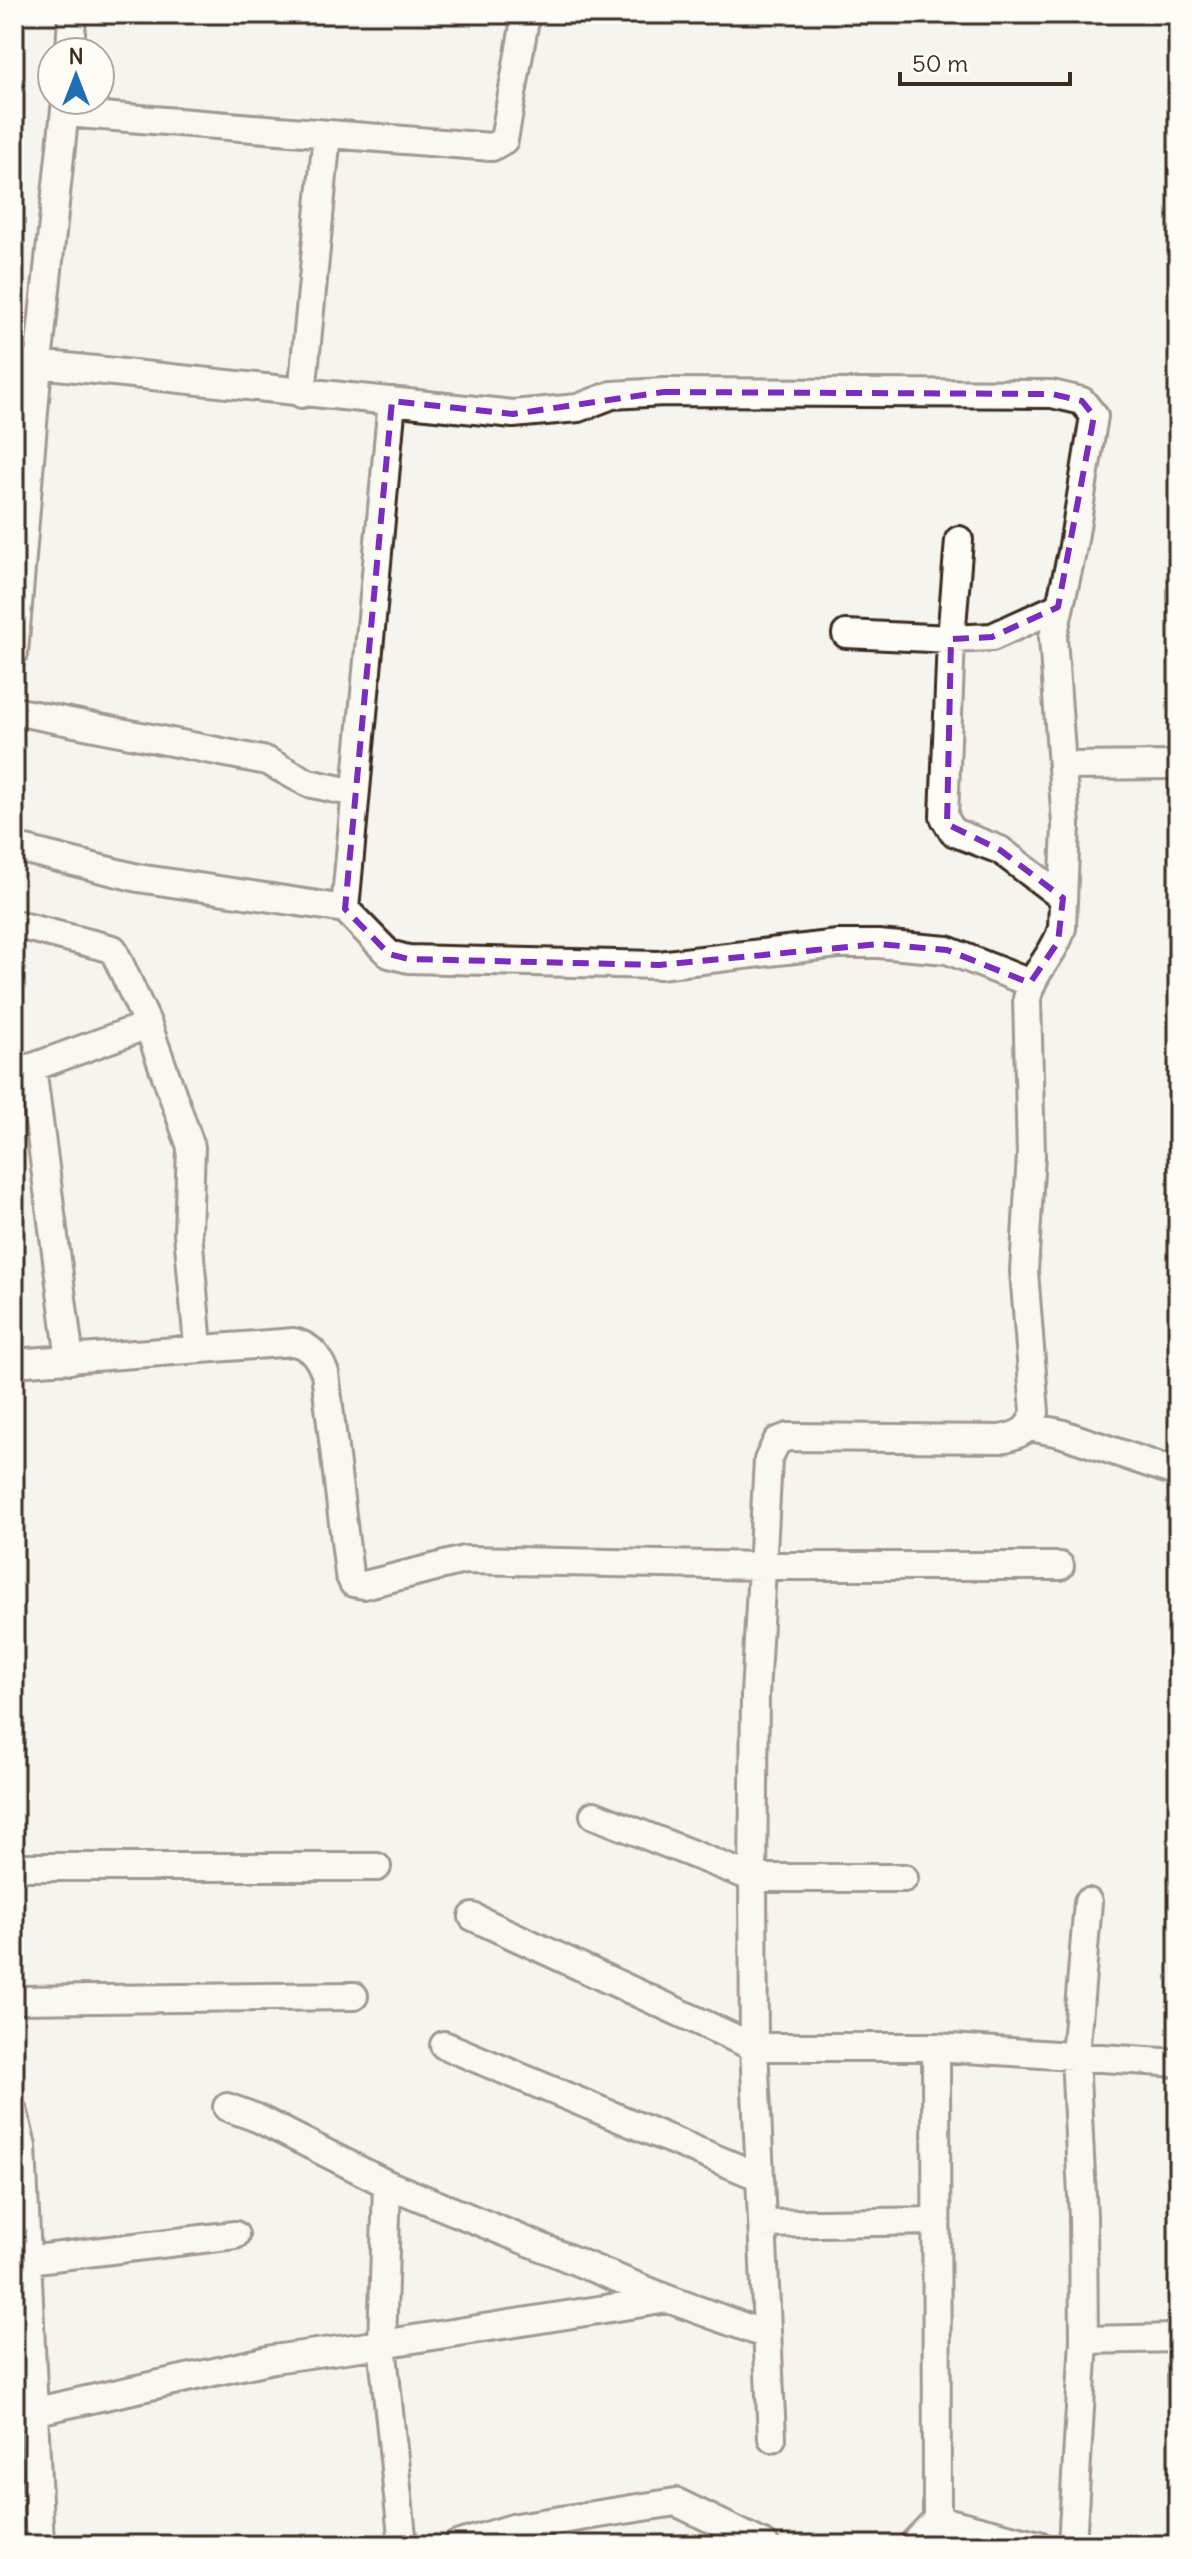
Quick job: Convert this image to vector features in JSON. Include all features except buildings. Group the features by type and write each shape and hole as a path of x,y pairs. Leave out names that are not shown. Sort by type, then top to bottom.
{"street":[{"path":"71,36 72,14"},
{"path":"116,111 327,134 492,147 504,140 526,14"},
{"path":"14,653 26,364 64,116"},
{"path":"302,394 327,134"},
{"path":"26,364 513,414 578,408 612,395 664,392 1052,394 1082,401 1094,416 1072,552 1053,637 1063,766 1063,898 1058,942 1030,983 1031,1155 1024,1254 1035,1395 1030,1427 1020,1435 1000,1439 788,1437 777,1441 768,1460 755,1705 753,1878 754,2047 772,2438"},
{"path":"345,909 392,401"},
{"path":"959,540 951,639 944,817 953,832 1000,850 1063,898"},
{"path":"846,634 951,639 992,637 1058,607"},
{"path":"14,711 267,761 308,783 355,793"},
{"path":"1063,766 1178,765"},
{"path":"14,847 138,878 345,909 389,954 408,959 659,965 838,944 878,944 947,950 1030,983"},
{"path":"14,924 113,949 148,1025 191,1147 188,1233 198,1346"},
{"path":"70,1360 23,1070 148,1025"},
{"path":"14,1363 198,1346 294,1342 307,1345 318,1357 325,1373 349,1574 353,1583 376,1583 464,1560 762,1566 1060,1566"},
{"path":"1030,1427 1060,1433 1178,1473"},
{"path":"594,1815 753,1878 904,1878"},
{"path":"14,1867 377,1867"},
{"path":"1072,2545 1084,2340 1083,2216 1075,2056 1088,1902"},
{"path":"473,1917 754,2047 936,2047 1178,2063"},
{"path":"14,2000 354,1996"},
{"path":"444,2045 760,2177"},
{"path":"912,2545 937,2519 936,2047"},
{"path":"227,2107 257,2118 387,2184 668,2299 767,2335"},
{"path":"14,2113 22,2147 28,2260 25,2414 40,2545"},
{"path":"387,2184 382,2344 403,2545"},
{"path":"762,2224 936,2221"},
{"path":"28,2260 235,2235"},
{"path":"25,2414 273,2359 668,2299"},
{"path":"1084,2340 1178,2338"},
{"path":"457,2545 516,2536 676,2502 765,2545"},
{"path":"937,2519 1011,2542 1039,2545"}],"highlighted area":[{"path":"664,392 1052,394 1082,401 1094,416 1058,607 992,637 951,639 947,824 1000,850 1063,898 1058,942 1030,983 947,950 878,944 659,965 408,959 389,954 345,909 392,401 513,414"}]}
